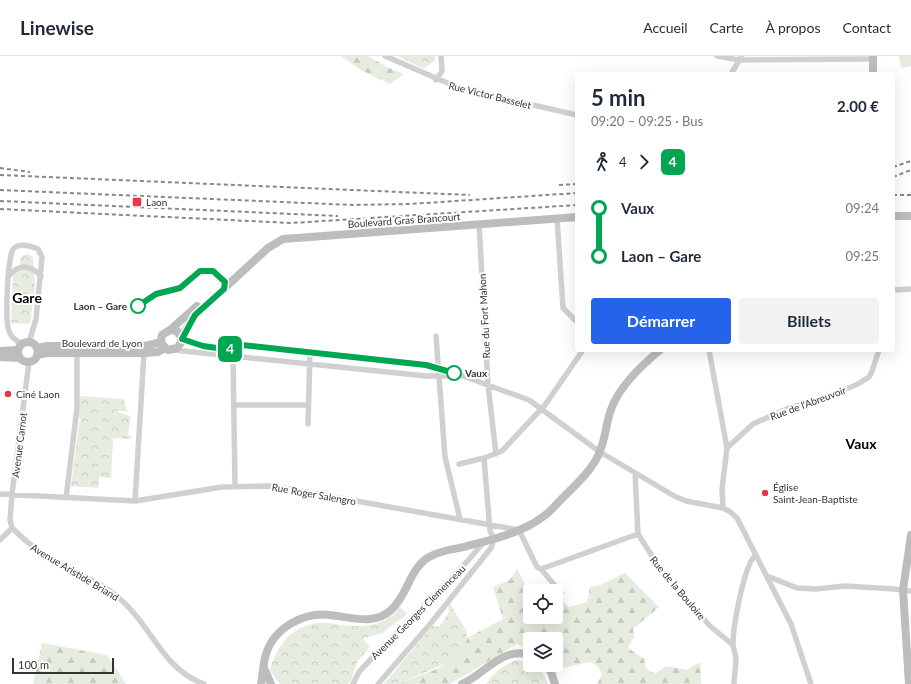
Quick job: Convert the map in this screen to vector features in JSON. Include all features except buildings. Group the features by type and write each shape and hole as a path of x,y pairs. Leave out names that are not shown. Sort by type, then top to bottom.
{"main road":[{"path":"872,72 873,58"},
{"path":"895,216 911,216"},
{"name":"Boulevard Gras Brancourt","path":"182,338 195,315 272,244 288,238 575,217"},
{"name":"Boulevard Gras Brancourt","path":"170,330 225,282 243,270"},
{"path":"170,330 177,331 182,338 180,346 174,350 163,345 162,335 170,330"},
{"path":"20,358 23,345"},
{"path":"0,351 23,345 37,351 34,360 29,362 20,358 0,357"},
{"name":"Boulevard de Lyon","path":"37,351 47,346 163,345"},
{"name":"Boulevard de Lyon","path":"37,351 144,353 158,352 163,345"},
{"path":"264,668 272,684 262,684 265,658 270,644 279,632 290,624 305,617 321,614 362,619 381,617 395,606 414,573 424,561 434,554 498,538 519,530 546,514 588,471 600,452 616,397 658,352"},
{"path":"909,684 907,591 911,534"},
{"path":"462,684 507,654 523,652"},
{"path":"551,672 555,684"}],"street":[{"name":"Rue Victor Basselet","path":"385,56 436,80 459,88 575,115"},
{"path":"436,80 442,71 441,56"},
{"path":"717,56 741,58 873,58"},
{"path":"732,72 741,58"},
{"path":"557,218 563,308 575,320"},
{"name":"Rue du Fort Mahon","path":"478,224 488,385 496,454"},
{"path":"25,246 33,247 40,252 41,276 36,319 23,345 12,337 8,328 9,276 12,251 14,248 25,246"},
{"path":"9,276 16,269 26,266 32,268 41,276"},
{"path":"895,290 911,289"},
{"path":"436,336 445,457 460,519"},
{"path":"182,338 203,346 231,349 242,345 426,365 463,376 529,400 600,452 680,500 723,508 737,518 791,624 811,684"},
{"path":"174,350 439,376 463,376"},
{"path":"66,498 77,408 77,352"},
{"path":"308,424 310,352"},
{"path":"459,464 484,458 502,451 541,409 582,352"},
{"path":"710,352 727,448 722,489 723,508"},
{"name":"Rue de l'Abreuvoir","path":"727,448 752,424 790,408 815,401 856,385 869,377 878,352"},
{"path":"135,501 144,353"},
{"path":"233,356 235,486"},
{"name":"Avenue Carnot","path":"12,528 10,520 12,494 29,362"},
{"path":"234,405 308,405"},
{"path":"484,458 490,504 490,525 498,538"},
{"name":"Rue de la Bouloire","path":"635,473 638,534 661,570 710,626 733,645"},
{"name":"Rue Roger Salengro","path":"0,494 135,501 235,486 272,486 519,530"},
{"path":"498,526 498,538"},
{"path":"0,540 12,528"},
{"name":"Avenue Aristide Briand","path":"12,528 41,553 93,580 120,599 138,616 176,668 189,678 204,684"},
{"path":"519,530 536,567 540,569 553,584"},
{"path":"540,569 638,534"},
{"name":"Avenue Georges Clemenceau","path":"378,684 471,574 498,538"},
{"name":"Avenue Georges Clemenceau","path":"353,684 360,672 373,657 464,565 484,542"},
{"path":"734,684 736,660 733,645 743,583 750,561 756,555"},
{"path":"767,576 797,588 816,589 845,586 907,591"}],"green space":[{"path":"341,56 368,56 387,67 404,74 390,84 361,70"},
{"path":"398,56 435,56 435,60 424,69"},
{"path":"899,56 911,56 911,66 901,68"},
{"path":"27,254 33,257 35,288 30,324 11,323 13,277 16,272 20,270 20,260 22,256"},
{"path":"80,396 124,399 127,411 113,411 131,416 128,435 131,436 131,439 113,438 111,478 99,477 98,488 71,486 79,424 81,420 79,417"},
{"path":"517,569 525,584 523,584 523,624 563,624 563,601 569,607 587,602 590,587 601,585 625,573 659,607 633,629 634,637 628,648 644,659 646,668 655,674 666,666 687,670 700,662 701,684 597,684 602,675 598,666 590,662 563,668 563,632 523,632 523,647 517,644 450,684 398,684 449,662 458,655 464,647 467,638 503,619 493,587 510,580"},
{"path":"450,604 467,632 466,645 454,660 398,684 384,684 432,626 439,627 449,612 448,607"},
{"path":"400,607 407,614 382,633 363,639 370,647 357,662 352,679 348,684 280,684 270,671 281,645 294,632 302,628 323,623 366,626 381,622 395,613"},
{"path":"42,643 107,655 126,684 33,684"},
{"path":"516,660 523,662 523,672 541,672 546,678 548,684 486,684 499,670"}],"railway":[{"path":"895,166 911,161"},
{"path":"0,168 30,172"},
{"path":"895,176 911,170"},
{"path":"0,175 470,195"},
{"path":"559,185 575,184"},
{"path":"0,190 353,205 410,204 575,193"},
{"path":"895,195 911,195"},
{"path":"0,201 338,216"},
{"path":"0,209 291,223 575,205"}],"bus line":[{"name":"4","path":"138,306 156,294 180,288 200,271 209,270 216,272 225,282 224,289 195,315 181,337 182,339 203,346 231,349 242,345 426,365 454,373"}],"place":[{"name":"Laon","path":"137,202"},
{"name":"Laon – Gare","path":"138,306"},
{"name":"Vaux","path":"454,373"},
{"name":"Ciné Laon","path":"8,394"},
{"name":"Église Saint-Jean-Baptiste","path":"765,493"}],"district":[{"name":"Gare","path":"27,297"},
{"name":"Vaux","path":"861,443"}]}
